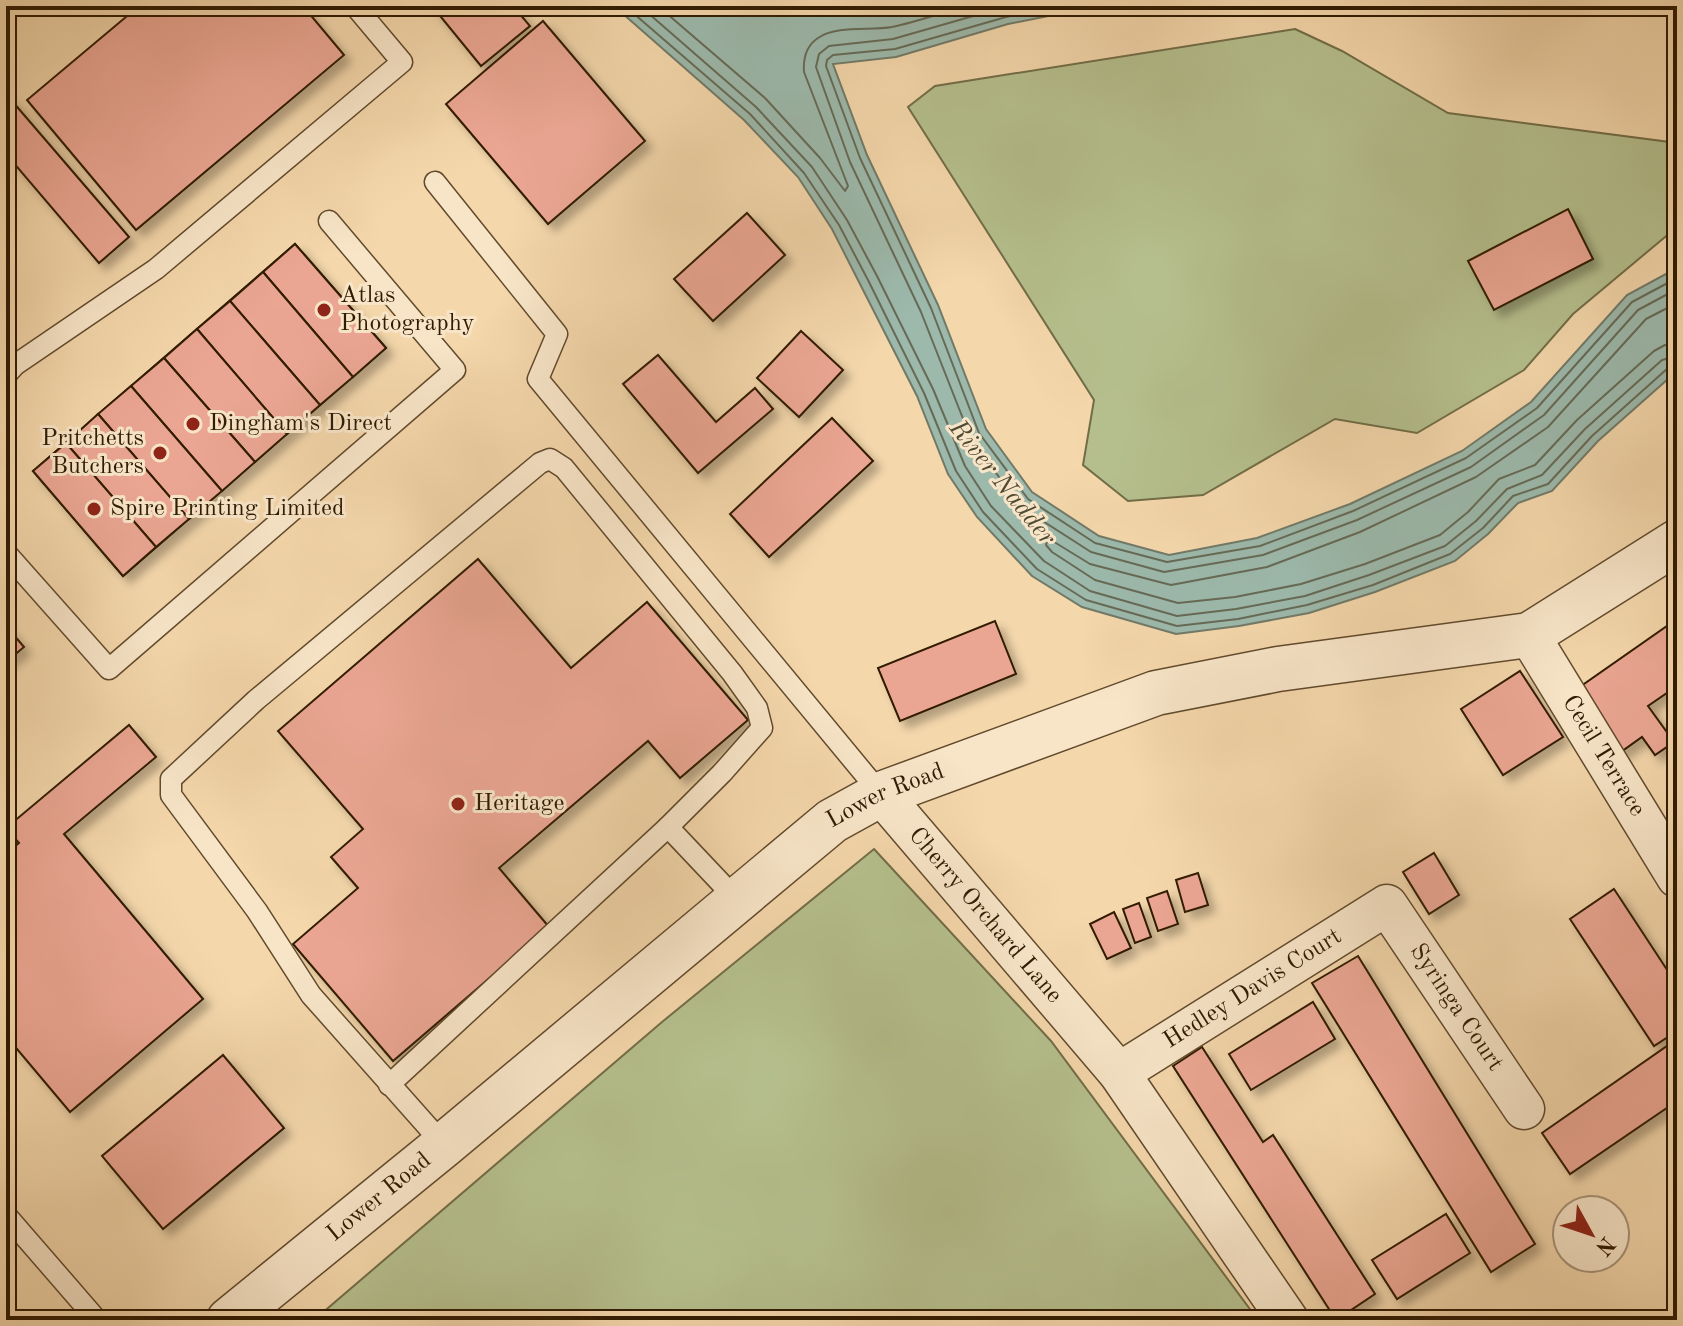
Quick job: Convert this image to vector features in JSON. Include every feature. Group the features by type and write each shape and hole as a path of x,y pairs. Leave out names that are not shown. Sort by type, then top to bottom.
{"street":[{"name":"Lower Road","path":"229,1320 832,821 881,794 1156,693 1278,669 1529,635 1677,542"},
{"name":"Cecil Terrace","path":"1529,635 1677,877"},
{"name":"Cherry Orchard Lane","path":"881,794 1119,1073 1288,1320"},
{"name":"Hedley Davis Court","path":"1119,1073 1387,905"},
{"name":"Syringa Court","path":"1387,905 1524,1109"}],"lane":[{"path":"9,365 156,269 402,62 355,6"},
{"name":"Cherry Orchard Lane","path":"435,182 557,334 538,379 881,794"},
{"path":"6,553 109,669 455,370 329,221"},
{"path":"389,1085 668,827 762,728 757,708 732,673 564,468 550,459 527,471 503,491 256,700 171,779 171,795 257,911 311,995 389,1085 444,1145"},
{"path":"668,827 737,900"},
{"path":"6,1215 97,1320"}],"green space":[{"path":"1295,29 1342,51 1448,113 1677,143 1677,227 1573,314 1524,370 1417,433 1335,419 1203,495 1128,501 1083,465 1094,400 908,107 935,86"},
{"path":"874,849 1051,1041 1258,1320 314,1320 662,1022"}],"water":[{"name":"River Nadder","path":"614,6 1098,6 1008,24 896,57 833,64 867,155 938,305 986,429 1032,492 1099,536 1169,555 1257,538 1350,504 1462,451 1531,402 1627,295 1677,268 1677,371 1598,441 1552,491 1518,503 1488,534 1455,561 1309,613 1176,634 1082,607 1032,576 977,517 948,474 917,396 832,229 798,177 744,120"}],"building":[{"path":"139,6 303,6 344,55 136,230 27,100"},
{"path":"432,6 513,6 530,26 481,66"},
{"path":"543,21 645,141 548,224 446,104"},
{"path":"6,94 129,237 99,263 6,154"},
{"path":"1568,209 1593,259 1494,310 1468,261"},
{"path":"747,213 785,255 713,321 674,279"},
{"path":"295,244 386,348 123,576 33,471"},
{"name":"Atlas Photography","path":"295,244 386,348 353,377 263,272"},
{"path":"263,272 353,377 320,405 230,301"},
{"path":"230,301 320,405 287,434 197,329"},
{"path":"197,329 287,434 255,462 164,358"},
{"path":"801,331 843,370 799,417 757,378"},
{"path":"658,355 716,422 755,388 773,409 698,473 623,384"},
{"name":"Dingham's Direct","path":"164,358 255,462 222,491 131,386"},
{"name":"Pritchetts Butchers","path":"131,386 222,491 189,519 98,414"},
{"path":"98,414 189,519 156,547 66,443"},
{"path":"832,418 873,461 769,557 730,514"},
{"name":"Spire Printing Limited","path":"66,443 156,547 123,576 33,471"},
{"name":"Heritage","path":"478,559 571,668 647,602 748,720 680,778 648,741 499,868 549,927 393,1061 293,944 358,888 331,857 363,829 278,731"},
{"path":"1677,619 1677,686 1648,706 1674,742 1655,755 1642,737 1618,754 1574,691"},
{"path":"995,621 1016,674 900,721 878,668"},
{"path":"6,626 24,647 6,662"},
{"path":"1520,671 1563,737 1503,775 1461,709"},
{"path":"129,725 156,757 64,834 203,999 70,1112 6,1036 6,854 19,843 6,828"},
{"path":"1434,853 1459,895 1429,914 1403,872"},
{"path":"1198,873 1208,905 1185,912 1176,880"},
{"path":"1614,889 1677,985 1677,1031 1654,1046 1570,919"},
{"path":"1167,891 1178,924 1158,931 1147,898"},
{"path":"1139,903 1151,937 1135,943 1123,909"},
{"path":"1114,912 1131,948 1107,959 1090,924"},
{"path":"1358,956 1535,1244 1491,1272 1312,983"},
{"path":"1313,1002 1335,1039 1251,1090 1229,1054"},
{"path":"1667,1046 1677,1061 1677,1101 1570,1174 1542,1133"},
{"path":"1202,1047 1263,1142 1273,1135 1375,1294 1336,1320 1173,1066"},
{"path":"223,1055 284,1128 163,1229 102,1156"},
{"path":"1446,1214 1470,1253 1397,1299 1372,1260"}],"railway":[{"path":"1642,1320 1677,1310"}],"place":[{"name":"Atlas Photography","path":"324,310"},
{"name":"Dingham's Direct","path":"193,424"},
{"name":"Pritchetts Butchers","path":"160,453"},
{"name":"Spire Printing Limited","path":"94,509"},
{"name":"Heritage","path":"458,804"}]}
